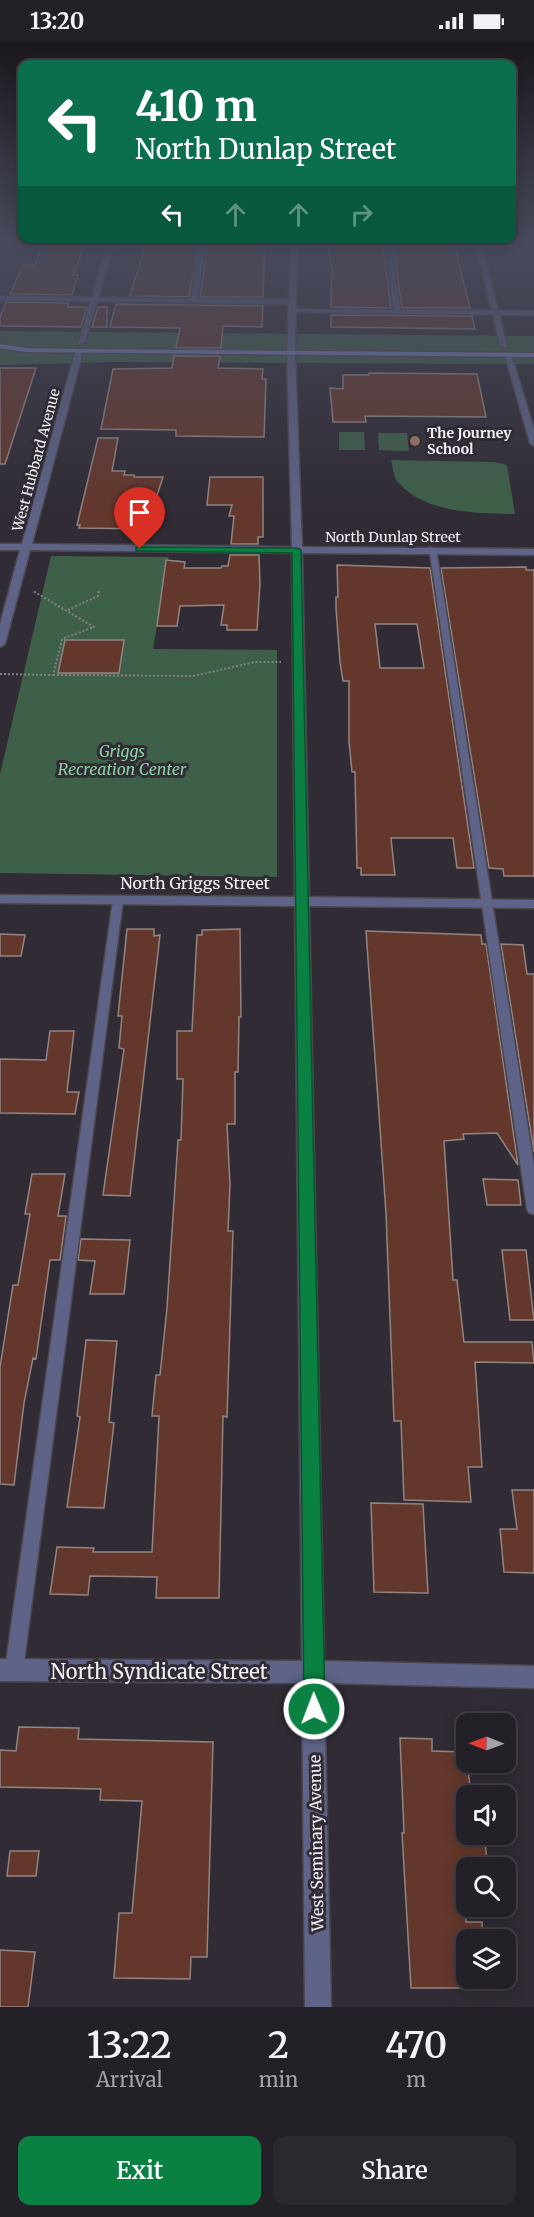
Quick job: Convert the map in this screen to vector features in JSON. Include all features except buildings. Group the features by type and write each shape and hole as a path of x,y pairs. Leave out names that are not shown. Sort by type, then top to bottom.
{"main road":[{"path":"0,346 26,350 80,346 228,343"},
{"path":"80,346 292,346 534,355"}],"street":[{"name":"West Hubbard Avenue","path":"0,644 85,330"},
{"name":"West Seminary Avenue","path":"292,330 318,2007"},
{"path":"500,330 504,345"},
{"path":"507,354 534,443"},
{"name":"North Dunlap Street","path":"0,547 432,549 534,552"},
{"name":"North Griggs Street","path":"0,899 534,904"},
{"name":"North Syndicate Street","path":"7,1670 534,1677"}],"lane":[{"path":"432,549 534,1209"},
{"path":"7,1670 118,900"}],"path":[{"path":"18,583 94,627 62,639 53,675"},
{"path":"67,610 98,596 99,590"},
{"path":"0,674 193,676 255,662 297,662"}],"green space":[{"path":"0,331 534,336 534,364 112,362 0,365"},
{"path":"339,432 364,432 365,450 339,450"},
{"path":"378,433 407,433 409,451 379,450"},
{"path":"391,460 494,462 507,465 515,514 452,510 422,500 409,493 396,480"},
{"name":"Griggs Recreation Center","path":"51,556 169,557 153,649 277,650 277,877 0,873 0,774"}],"place":[{"name":"The Journey School","path":"415,441"}],"route":[{"path":"140,549 297,550 314,1709"}]}
